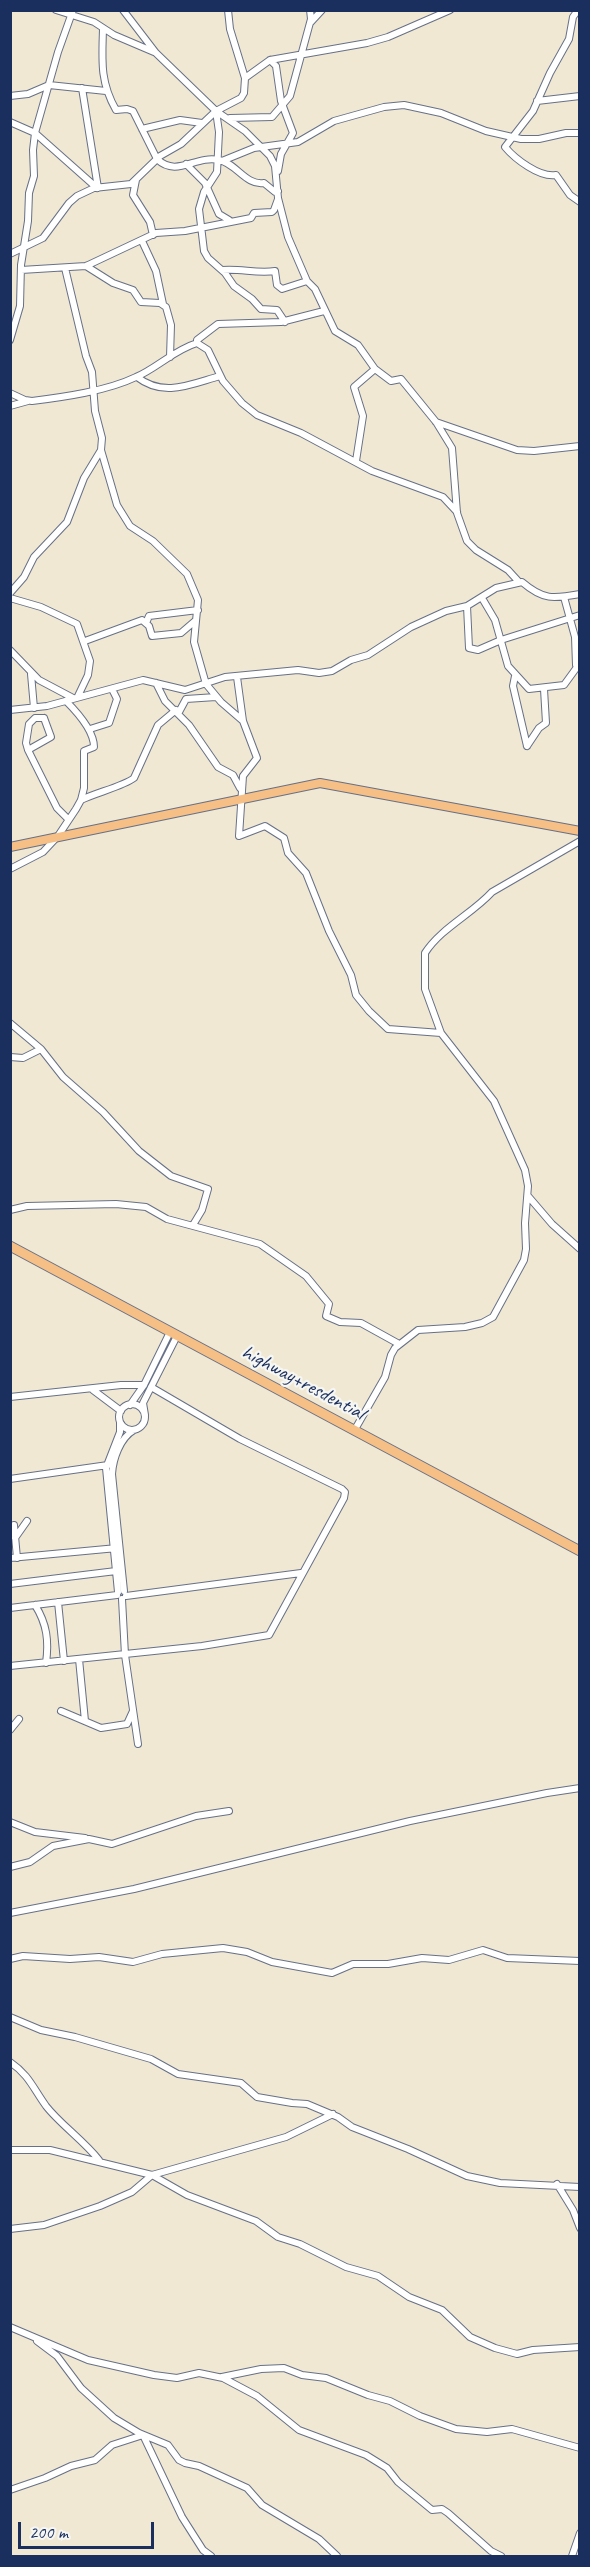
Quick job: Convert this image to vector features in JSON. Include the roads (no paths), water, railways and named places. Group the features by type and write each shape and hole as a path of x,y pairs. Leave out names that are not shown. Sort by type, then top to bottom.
{"highway":[{"name":"highway+resdential","path":"10,1246 579,1551"}],"main road":[{"path":"10,847 320,783 579,831"}],"street":[{"path":"56,10 72,13 94,22 103,29 156,53"},
{"path":"123,10 156,53 216,111 230,118 270,156 288,237 307,280 315,289 335,331 358,345 375,369 391,381 401,379 436,422 453,451 452,465 457,513"},
{"path":"10,254 43,238 72,200 90,190 124,186 136,180 157,159 181,144 216,111 241,98 244,93 245,78 230,29 228,10"},
{"path":"230,118 269,118 290,96 303,54 310,23 310,10"},
{"path":"310,23 322,10"},
{"path":"245,78 270,60 388,37 450,10"},
{"path":"578,10 573,17 569,39 529,117 505,147 516,159 544,175 556,175 570,195 579,202"},
{"path":"10,340 18,316 29,193 34,176 35,133 72,13"},
{"path":"103,29 102,73 106,91 116,110 133,111 157,159 168,167 206,159 220,160 262,147 298,142 334,121 384,107 404,105 441,113 486,131 513,137 539,139 566,133 579,133"},
{"path":"270,60 276,66 283,104 293,133 281,154 276,177"},
{"path":"10,96 28,94 49,85 106,91"},
{"path":"82,88 98,188"},
{"path":"537,101 579,96"},
{"path":"216,111 220,160 217,172 199,208 205,254 222,270 234,286 252,299 259,308 277,310 285,322"},
{"path":"142,129 180,120 202,123"},
{"path":"10,122 35,133 98,188"},
{"path":"220,160 254,183 264,183 278,194"},
{"path":"186,164 207,188 221,216 229,220"},
{"path":"136,180 133,195 150,222 153,235"},
{"path":"21,270 86,266 153,235 251,218 254,213 272,212 278,194"},
{"path":"141,241 156,270 163,304 170,314 170,357"},
{"path":"86,266 113,283 133,290 141,302 163,304"},
{"path":"65,268 92,372 92,389 102,438 101,450 120,511 134,531 148,537 187,574 198,600 195,621 196,652 202,664 206,684 216,697 243,721"},
{"path":"222,270 238,268 260,272 275,271 277,285 282,289 307,280"},
{"path":"10,406 137,377 197,343 197,340 218,324 285,322 324,311"},
{"path":"197,343 208,350 220,376 242,403 256,415 356,461 372,471 443,497 457,513 471,545 508,570 519,582 542,596 564,597 579,594"},
{"path":"356,461 363,417 354,387 375,369"},
{"path":"137,377 150,385 168,390 220,376"},
{"path":"10,393 28,401"},
{"path":"436,422 517,450 534,451 579,446"},
{"path":"10,593 24,577 34,558 67,522 84,478 101,450"},
{"path":"10,710 57,704 143,680 185,690 225,677 298,670 332,671 351,660 368,655 411,627 446,611 467,606 496,588 519,582"},
{"path":"482,598 495,620 508,666 529,689 544,689 564,684 578,664 571,617 564,597"},
{"path":"10,598 41,607 77,624 85,641 90,667 72,698"},
{"path":"467,606 470,650 478,650 501,640 579,615"},
{"path":"146,623 149,616 198,610"},
{"path":"85,641 142,620 146,623 152,636 181,633 195,621"},
{"path":"10,650 31,673 48,687 72,698 90,729 94,747 84,752 85,771 81,800 58,836 36,856 10,869"},
{"path":"31,673 34,708"},
{"path":"237,676 243,721 257,758 244,773 239,836 265,826 284,838 288,853 306,873 329,931 351,975 356,995 369,1011 388,1029 441,1033"},
{"path":"515,676 513,686 527,746 539,728 546,723 544,689"},
{"path":"156,683 165,701 177,711 218,767 233,775 241,789"},
{"path":"90,729 109,723 117,699 112,689"},
{"path":"81,800 134,778 158,725 177,711 186,699 216,697"},
{"path":"57,704 44,718 35,718 28,724 26,743 57,808 68,819"},
{"path":"28,750 51,737 44,718"},
{"path":"354,1431 379,1389 391,1355 399,1344 418,1330 465,1327 482,1323 493,1317 525,1255 527,1195 525,1170 494,1101 441,1033 424,981 424,960 428,948 483,903 492,892 579,841"},
{"path":"10,1023 41,1049 63,1077 86,1100 103,1112 139,1151 171,1176 208,1189 202,1210 193,1225"},
{"path":"10,1057 23,1058 41,1049"},
{"path":"527,1195 552,1224 579,1249"},
{"path":"10,1210 27,1206 117,1204 146,1207 167,1219 260,1244 306,1276 328,1304 326,1316 340,1322 361,1323 399,1344"},
{"path":"109,1465 126,1435 141,1426 145,1415 143,1403 147,1386 173,1334"},
{"path":"10,1397 121,1385 147,1386 240,1439 345,1492 269,1635 125,1655 10,1666"},
{"path":"121,1411 130,1405 147,1386"},
{"path":"92,1389 121,1411"},
{"path":"130,1405 140,1408 145,1415"},
{"path":"121,1411 120,1432 109,1465 125,1655 138,1744"},
{"path":"120,1422 127,1429 134,1430"},
{"path":"10,1479 109,1465"},
{"path":"13,1535 27,1521"},
{"path":"14,1525 14,1558 116,1548"},
{"path":"116,1548 116,1571 121,1595"},
{"path":"10,1584 116,1571"},
{"path":"10,1608 302,1573"},
{"path":"58,1602 64,1661"},
{"path":"36,1605 44,1618 48,1643 46,1663"},
{"path":"79,1659 85,1721"},
{"path":"61,1711 101,1728 127,1724 133,1711"},
{"path":"10,1730 19,1719"},
{"path":"10,1913 134,1889 410,1821 579,1788"},
{"path":"10,1822 35,1832 112,1844 196,1816 229,1811"},
{"path":"10,1867 30,1862 53,1846 89,1839"},
{"path":"10,1959 23,1956 99,1958 133,1962 162,1954 223,1948 247,1952 272,1962 332,1973 353,1964 388,1965 422,1958 449,1960 483,1950 507,1958 579,1961"},
{"path":"10,2017 41,2030 75,2037 151,2059 178,2074 241,2083 257,2097 307,2104 333,2114 352,2127 467,2176 500,2183 557,2184 579,2187"},
{"path":"10,2062 25,2072 47,2107 100,2160"},
{"path":"10,2229 44,2225 100,2206 132,2192 152,2175 286,2137 333,2114"},
{"path":"10,2150 50,2150 100,2160 152,2175 187,2195 256,2221 278,2237 300,2244 346,2267 378,2276 410,2297 442,2310 470,2337 495,2348 520,2354 533,2350 579,2347"},
{"path":"557,2184 573,2210 579,2228"},
{"path":"10,2327 33,2339 88,2360 177,2378 199,2373 221,2377 257,2396 299,2430 358,2451 387,2468 398,2482 429,2508 442,2508 491,2551 501,2556"},
{"path":"33,2339 57,2356 73,2380 105,2412 143,2435 168,2445 179,2460 200,2466 247,2488 262,2505 319,2539 337,2556"},
{"path":"221,2377 261,2369 284,2368 302,2375 326,2378 368,2396 390,2401 420,2416 456,2429 487,2432 512,2429 579,2448"},
{"path":"10,2490 45,2478 70,2466 95,2460 112,2445 143,2435"},
{"path":"143,2435 182,2517 203,2550 211,2556"},
{"path":"572,2556 579,2533"}]}
